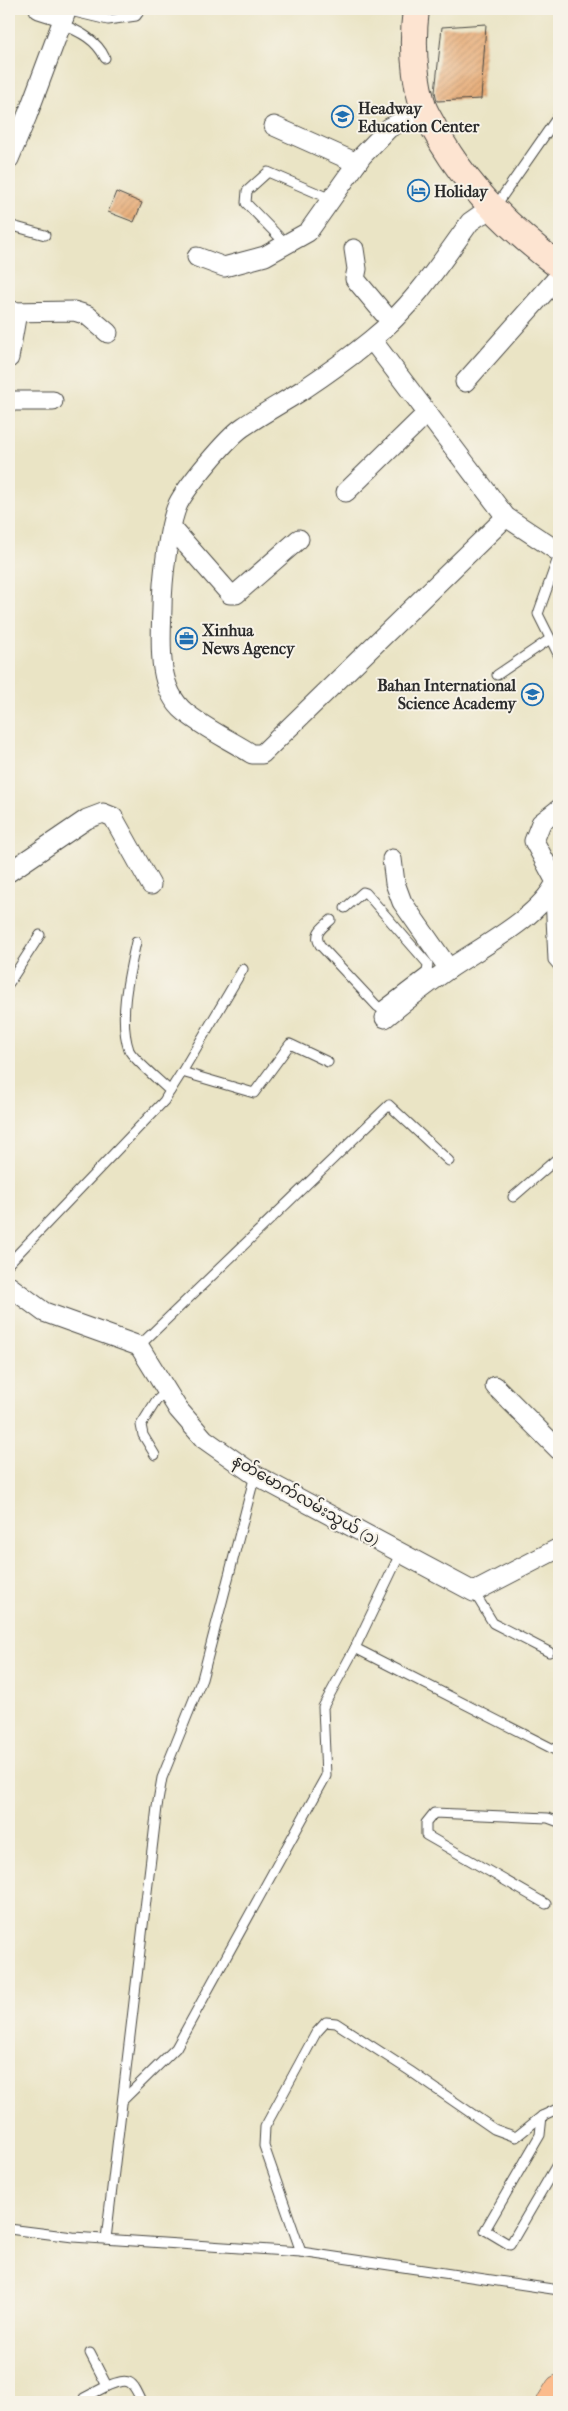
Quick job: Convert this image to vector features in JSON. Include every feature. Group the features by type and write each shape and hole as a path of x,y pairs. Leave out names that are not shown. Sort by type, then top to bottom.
{"main road":[{"path":"416,9 412,40 415,72 425,110 449,156 493,209 525,241 559,266"},
{"path":"551,2402 559,2389"}],"street":[{"path":"9,159 17,119 65,15 39,9"},
{"path":"197,257 224,267 265,256 308,232 357,163 389,128 425,110"},
{"path":"274,126 357,163"},
{"path":"493,209 480,214 470,222 420,293 372,340 302,391 241,428 202,470 179,502 172,528 165,569 162,605 161,643 168,689 184,711 256,755 262,754 506,517"},
{"path":"354,249 357,269 355,279 391,322"},
{"path":"465,382 559,276"},
{"path":"9,358 13,312 74,310 87,316 108,333"},
{"path":"372,340 506,517 559,554"},
{"path":"9,402 53,401"},
{"path":"346,492 427,413"},
{"path":"172,528 230,594 236,594 299,539"},
{"path":"384,1013 512,927 550,896 556,882 534,841 542,823 559,809"},
{"path":"9,872 87,819 102,813 113,817 151,885"},
{"path":"392,859 395,883 402,902 449,969"},
{"path":"9,1286 44,1312 139,1346"},
{"name":"နတ်မောက်လမ်းသွယ် (၁)","path":"139,1346 178,1410 204,1439 255,1475 474,1592"},
{"path":"495,1386 559,1450"},
{"path":"474,1592 559,1548"}],"lane":[{"path":"65,15 108,20 136,16 141,9"},
{"path":"65,15 102,50 105,58"},
{"path":"493,209 559,115"},
{"path":"286,244 246,203 247,190 268,172 331,199"},
{"path":"9,225 45,235"},
{"path":"559,554 538,614 559,656"},
{"path":"496,675 550,639"},
{"path":"331,920 318,931 317,940 384,1013 427,972 428,964 366,893 363,892 345,908"},
{"path":"550,896 553,960 559,967"},
{"path":"9,983 40,934"},
{"path":"136,942 126,984 126,1023 129,1051 170,1091"},
{"path":"9,1263 164,1101 243,969"},
{"path":"182,1072 254,1093 264,1083 290,1044 328,1062"},
{"path":"139,1346 389,1105 448,1161"},
{"path":"513,1197 559,1157"},
{"path":"155,1455 143,1435 141,1425 156,1401 167,1390"},
{"path":"106,2239 162,1778 202,1679 255,1475"},
{"path":"123,2100 176,2048 326,1776 323,1707 355,1648 400,1554"},
{"path":"474,1592 493,1623 549,1652"},
{"path":"355,1648 559,1752"},
{"path":"546,1904 426,1835 426,1823 434,1813 548,1818 559,1822"},
{"path":"301,2252 264,2146 264,2127 316,2032 326,2022 336,2023 494,2129 516,2137 542,2116 559,2108"},
{"path":"542,2116 540,2136 485,2230 510,2245 559,2162"},
{"path":"9,2229 106,2239 301,2252 559,2290"},
{"path":"90,2353 107,2386"},
{"path":"84,2398 123,2380 135,2386 142,2402"}],"building":[{"path":"486,24 481,99 437,101 435,92 442,27"},
{"path":"116,192 142,203 134,222 108,212"}],"place":[{"name":"Headway Education Center","path":"342,117"},
{"name":"Holiday","path":"418,191"},
{"name":"Xinhua News Agency","path":"186,639"},
{"name":"Bahan International Science Academy","path":"532,694"}]}
